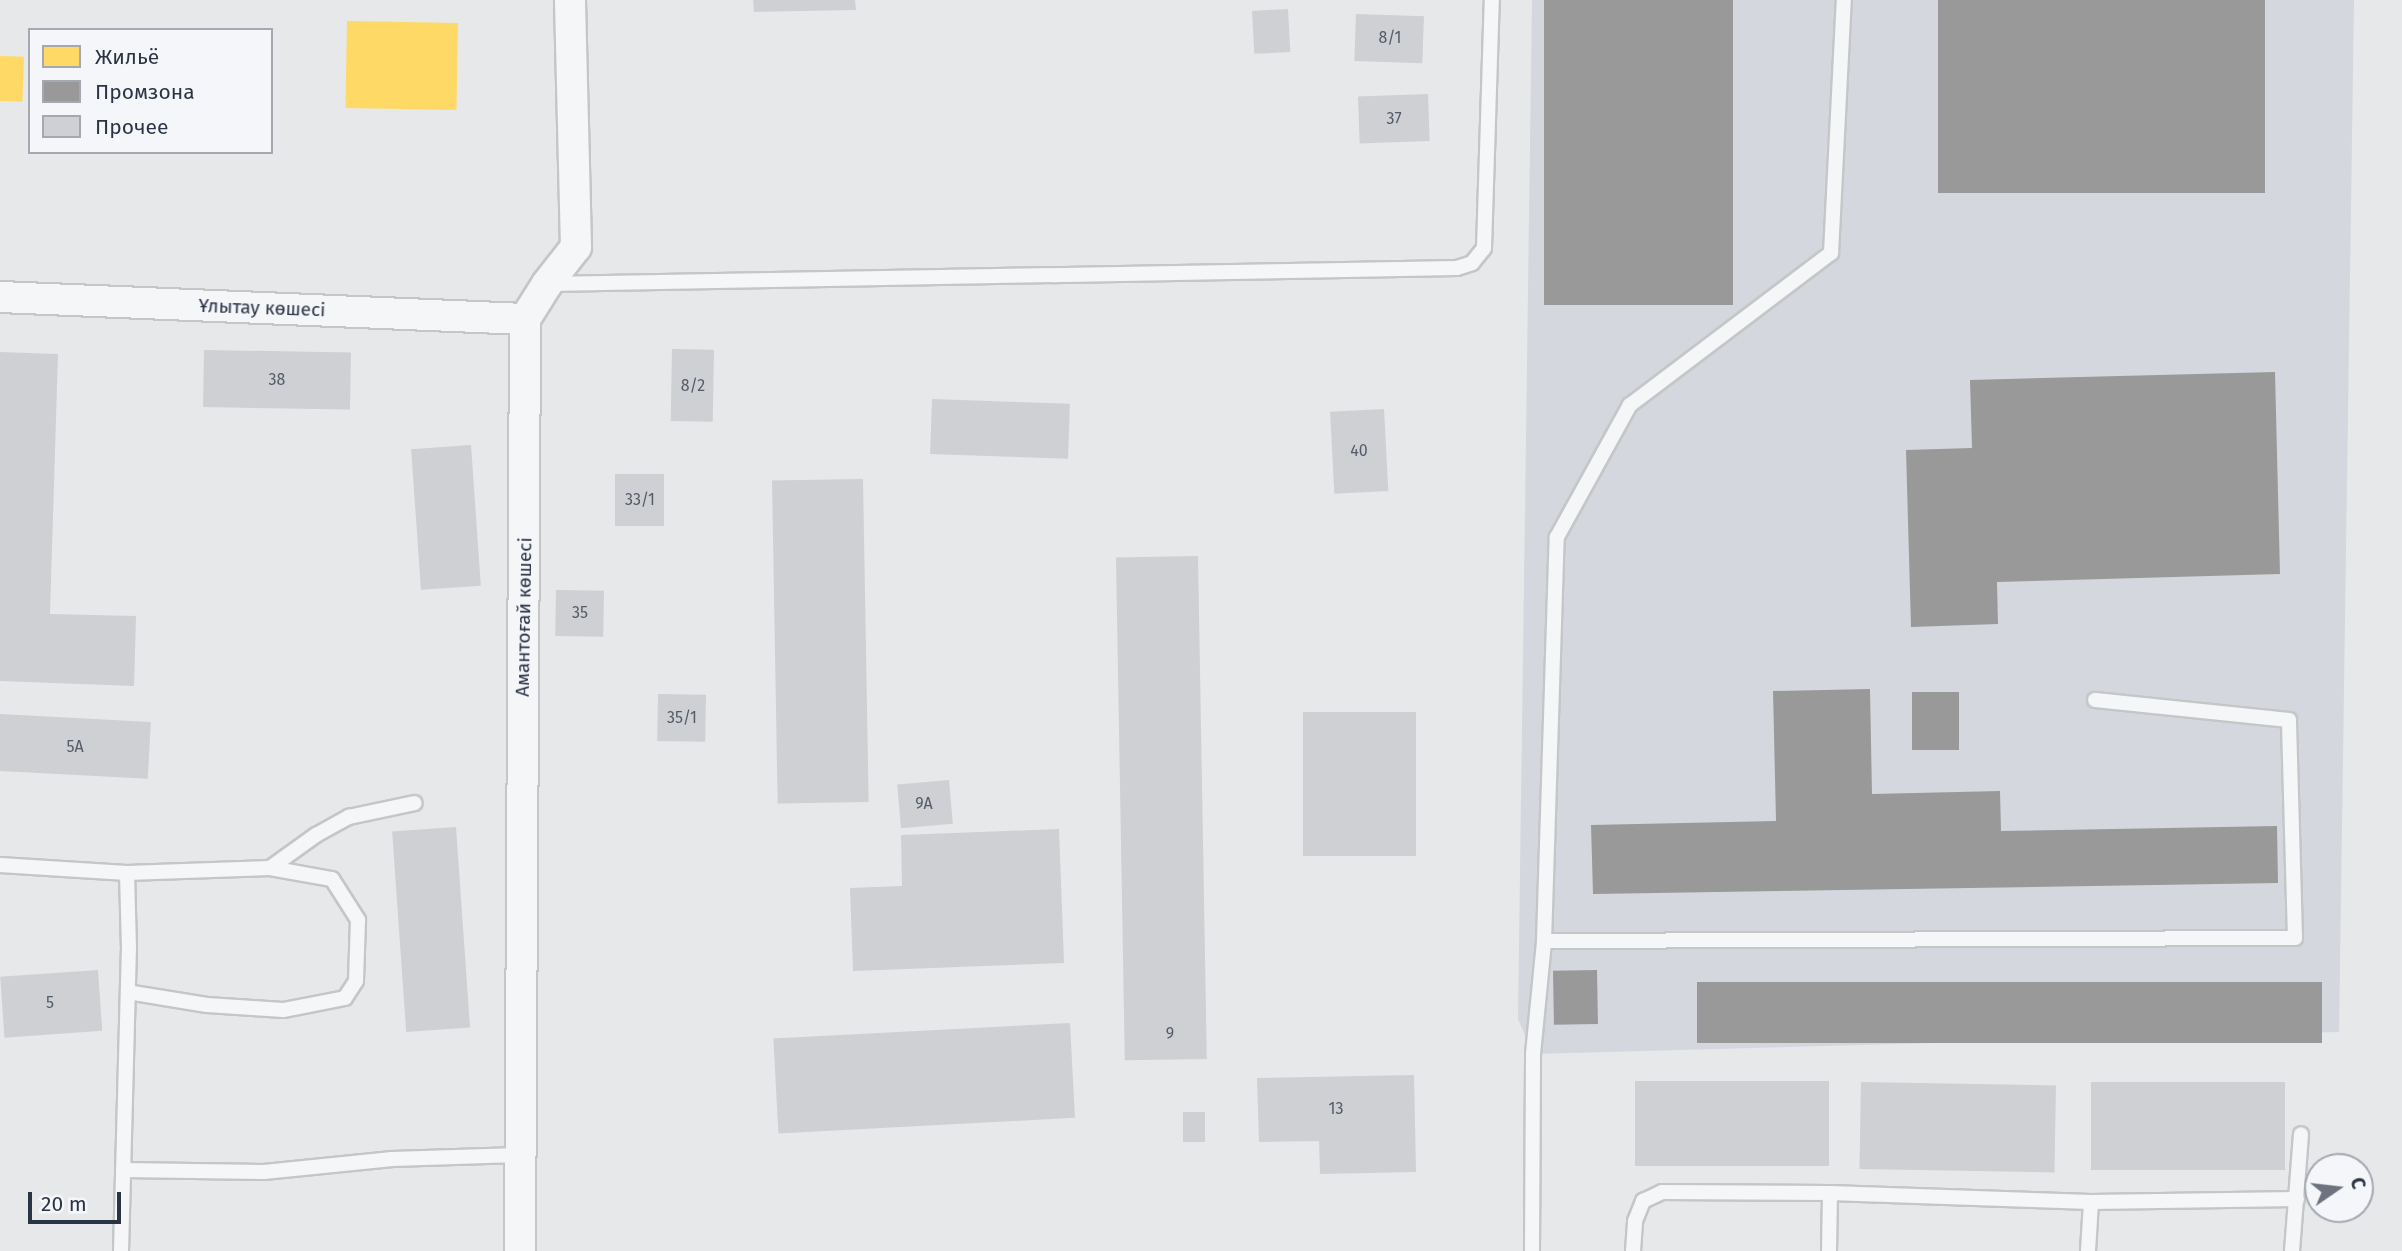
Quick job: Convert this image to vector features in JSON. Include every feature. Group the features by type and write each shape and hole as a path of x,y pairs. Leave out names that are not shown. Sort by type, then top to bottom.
{"street":[{"path":"525,319 547,284 576,247 570,0"},
{"name":"Ұлытау көшесі","path":"0,297 525,319"},
{"name":"Амантоғай көшесі","path":"520,1251 525,319"}],"lane":[{"path":"547,284 1457,268 1472,263 1484,248 1492,0"},
{"path":"1532,1251 1533,1054 1544,941 1557,537 1629,405 1831,253 1844,0"},
{"path":"1544,941 2295,938 2288,720 2095,700"},
{"path":"270,868 316,835 349,817 415,803"},
{"path":"0,865 127,873 270,868 332,879 358,920 356,981 345,998 283,1010 207,1005 128,992"},
{"path":"121,1251 128,992 127,873"},
{"path":"2292,1251 2301,1134"},
{"path":"123,1170 264,1172 392,1159 519,1154"},
{"path":"1633,1251 1635,1221 1643,1201 1662,1192 1830,1193 2091,1202 2297,1199"},
{"path":"1829,1251 1830,1193"},
{"path":"2088,1251 2091,1202"}],"shaded area":[{"path":"1532,0 2354,0 2339,1032 1533,1054 1518,1019"}],"building: Жильё":[{"path":"347,21 458,23 456,110 345,108"},
{"path":"0,56 24,57 22,102 0,101"}],"building: Промзона":[{"path":"1544,0 1733,0 1733,305 1544,305"},
{"path":"1938,0 2265,0 2265,193 1938,193"},
{"path":"2275,372 2280,574 1997,582 1998,624 1911,627 1906,450 1972,448 1970,380"},
{"path":"1870,689 1872,794 2000,791 2001,831 2277,826 2278,883 1593,894 1591,825 1776,821 1773,691"},
{"path":"1912,692 1959,692 1959,750 1912,750"},
{"path":"1597,970 1598,1024 1554,1025 1553,971"},
{"path":"1697,982 2322,982 2322,1043 1697,1043"}],"building: Прочее":[{"path":"753,0 855,0 856,10 754,12"},
{"path":"1288,9 1290,52 1254,54 1252,11"},
{"path":"1356,14 1424,16 1422,63 1354,61"},
{"path":"1428,94 1430,141 1360,143 1358,96"},
{"path":"672,349 714,350 713,422 671,421"},
{"path":"204,350 351,353 350,410 203,407"},
{"path":"0,352 58,354 50,614 136,616 134,686 0,681"},
{"path":"932,399 1070,404 1068,459 930,454"},
{"path":"1384,409 1388,491 1334,494 1330,412"},
{"path":"471,445 481,586 421,590 411,449"},
{"path":"615,474 664,474 664,526 615,526"},
{"path":"863,479 869,802 778,804 772,481"},
{"path":"1198,556 1207,1059 1125,1060 1116,557"},
{"path":"556,590 604,591 603,637 555,636"},
{"path":"658,694 706,695 705,742 657,741"},
{"path":"1303,712 1416,712 1416,856 1303,856"},
{"path":"0,714 151,722 148,779 0,771"},
{"path":"949,780 953,824 901,828 897,785"},
{"path":"456,827 470,1028 406,1032 392,831"},
{"path":"1059,829 1064,963 853,971 850,888 902,886 901,835"},
{"path":"98,970 102,1031 4,1038 0,977"},
{"path":"1070,1023 1075,1118 778,1133 773,1039"},
{"path":"1414,1075 1416,1172 1320,1174 1319,1141 1259,1142 1257,1078"},
{"path":"1635,1081 1829,1081 1829,1166 1635,1166"},
{"path":"1861,1082 2056,1085 2054,1172 1859,1169"},
{"path":"2091,1082 2285,1082 2285,1170 2091,1170"},
{"path":"1183,1112 1205,1112 1205,1142 1183,1142"}]}
